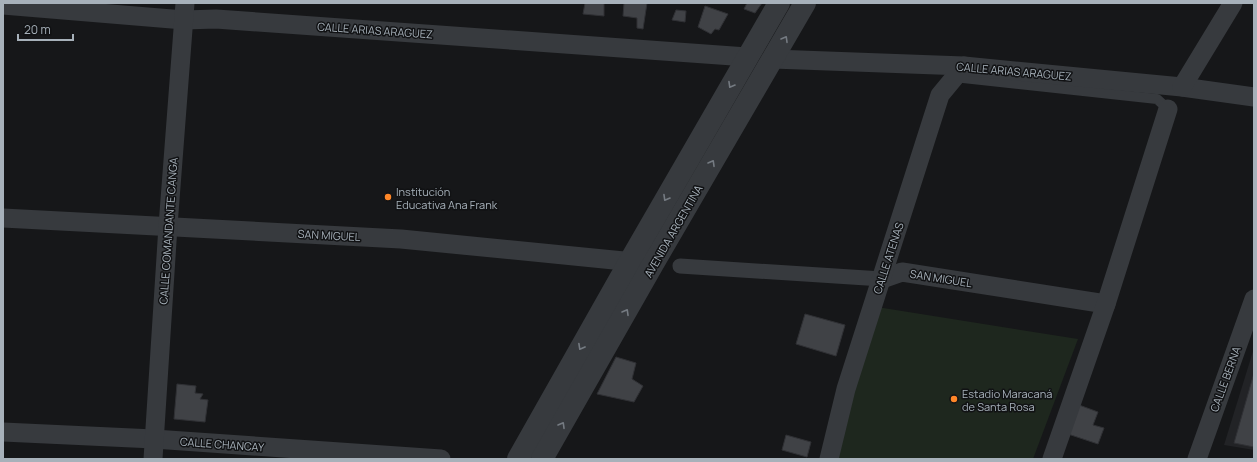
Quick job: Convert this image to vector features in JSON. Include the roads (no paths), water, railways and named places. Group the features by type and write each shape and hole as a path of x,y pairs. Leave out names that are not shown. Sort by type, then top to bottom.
{"street":[{"name":"AVENIDA ARGENTINA","path":"518,459 630,260 779,3"},
{"name":"AVENIDA ARGENTINA","path":"542,459 653,264 805,3"},
{"path":"1182,87 1234,3"},
{"name":"CALLE ARIAS ARAGUEZ","path":"3,5 184,11 224,19 747,57"},
{"name":"CALLE COMANDANTE CANGA","path":"153,459 184,11"},
{"name":"CALLE ARIAS ARAGUEZ","path":"773,59 1182,87 1254,97"},
{"name":"CALLE ATENAS","path":"829,459 846,389 940,95 959,72"},
{"path":"1052,459 1106,304 1168,109"},
{"name":"SAN MIGUEL","path":"3,218 401,239 630,260 653,264"},
{"name":"SAN MIGUEL","path":"680,266 882,279 902,272 1106,304"},
{"name":"CALLE BERNA","path":"1197,459 1254,299"},
{"name":"CALLE CHANCAY","path":"3,432 154,439 441,459"}],"lane":[{"path":"959,72 1157,99 1168,109"}],"place":[{"name":"Institución Educativa Ana Frank","path":"388,197"},
{"name":"Estadio Maracaná de Santa Rosa","path":"954,399"}]}
